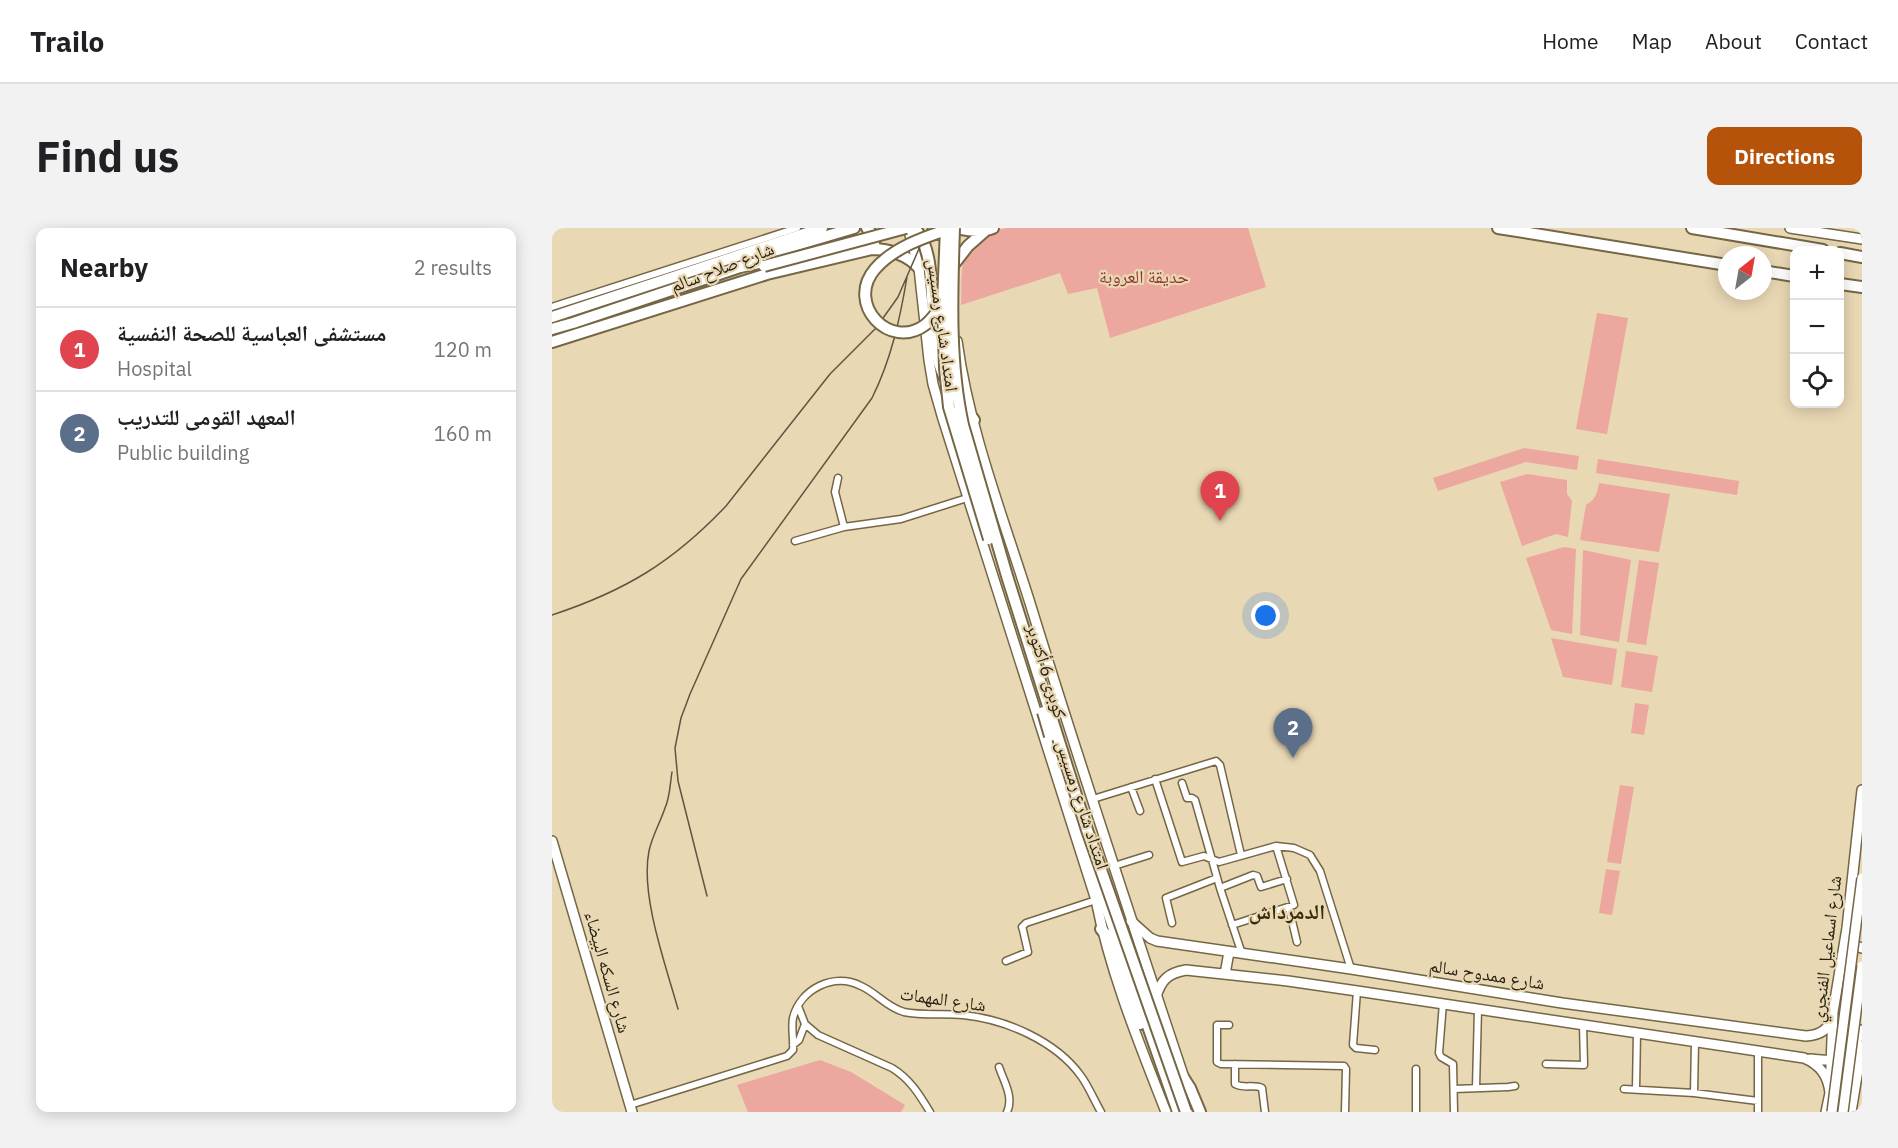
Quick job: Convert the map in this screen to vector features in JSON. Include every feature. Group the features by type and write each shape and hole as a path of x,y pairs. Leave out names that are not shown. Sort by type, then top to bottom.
{"highway":[{"path":"552,317 822,228"},
{"path":"740,267 760,256 854,228"},
{"path":"867,228 874,237 872,249"},
{"name":"شارع صلاح سالم","path":"552,342 714,290 735,276 763,264 884,228"},
{"name":"شارع صلاح سالم","path":"552,328 740,267 763,264 907,228"},
{"path":"914,228 920,234 927,249 938,363 952,390 974,420"},
{"name":"كوبرى 6 أكتوبر","path":"946,228 943,303 945,368 954,428 1080,831 1178,1112"},
{"path":"943,303 927,324 913,331 899,331 887,328 873,318 866,304 866,290 873,272 888,257 912,242 954,228 989,230"},
{"name":"كوبرى 6 أكتوبر","path":"954,228 955,368 963,425 1007,576 1088,830 1186,1112"},
{"path":"1498,228 1718,264"},
{"path":"1692,228 1799,246"},
{"path":"946,276 968,246 989,230"},
{"path":"714,290 767,274 872,249 893,252 914,262 919,268"},
{"path":"1844,254 1862,257"},
{"path":"1772,272 1790,275"},
{"path":"1844,285 1862,288"},
{"path":"1101,929 1111,940 1171,1112"},
{"path":"1184,1077 1197,1110"}],"main road":[{"name":"امتداد شارع رمسيس","path":"907,228 919,268 933,384 967,498 1096,900 1101,929 1166,1112"},
{"name":"امتداد شارع رمسيس","path":"937,228 962,372 974,420 1052,675 1184,1077"},
{"path":"1790,228 1862,239"},
{"path":"981,538 989,547 1002,548 1008,532"},
{"path":"1025,677 1035,669 1047,671 1052,675"},
{"name":"شارع اسماعيل الفنجري","path":"1826,1112 1830,1093 1833,1012 1845,941 1862,790"},
{"name":"شارع السكه البيضاء","path":"552,841 631,1108"},
{"path":"1832,1112 1862,878"},
{"name":"شارع ممدوح سالم","path":"1131,921 1150,938 1157,941 1562,1003 1806,1036 1822,1032 1828,1027 1833,1012"},
{"path":"1845,941 1862,948"},
{"path":"1225,974 1229,952"},
{"path":"1842,961 1853,957 1862,959"},
{"path":"1843,1112 1862,966"},
{"name":"شارع ممدوح سالم","path":"1156,997 1164,979 1173,973 1186,970 1443,1003 1831,1061"},
{"path":"1561,1021 1562,1003"},
{"path":"1654,1035 1657,1015"},
{"path":"1831,1061 1843,1057 1852,1049 1862,1030"},
{"path":"1851,1112 1862,1046"},
{"path":"1804,1058 1818,1066 1823,1072 1828,1079 1830,1093"}],"street":[{"path":"552,307 797,228"},
{"path":"838,478 835,492 844,527"},
{"path":"795,541 844,527 901,519 967,498"},
{"path":"1092,799 1214,760 1218,762 1240,855"},
{"path":"1155,779 1183,862 1204,856 1219,862 1276,846 1287,846 1310,855 1316,861 1351,969"},
{"path":"1182,783 1187,798 1195,800 1242,954"},
{"path":"1131,787 1140,811"},
{"path":"1232,925 1294,905 1276,846"},
{"path":"1114,866 1149,855"},
{"path":"1220,888 1253,875 1257,876 1261,887 1287,879"},
{"path":"1172,923 1166,898 1217,878"},
{"path":"1006,961 1028,952 1022,927 1026,923 1096,900"},
{"path":"1289,908 1297,942"},
{"name":"شارع المهمات","path":"798,1006 805,996 817,987 832,981 848,981 863,986 889,1006 905,1012 975,1017 1014,1027 1051,1048 1075,1069 1101,1112"},
{"path":"1357,991 1353,1045 1359,1049 1375,1050"},
{"path":"1443,1003 1439,1053 1441,1057 1453,1064 1454,1112"},
{"path":"631,1108 787,1056 793,1050 792,1024 798,1006"},
{"path":"798,1006 806,1024 818,1035 902,1074 918,1091 930,1112"},
{"path":"1476,1088 1478,1009"},
{"path":"793,1045 798,1042 806,1024"},
{"path":"1546,1064 1584,1065 1583,1024"},
{"path":"1229,1025 1217,1025 1216,1060 1219,1063 1344,1066 1346,1069 1345,1112"},
{"path":"1636,1089 1637,1032"},
{"path":"1694,1093 1695,1042"},
{"path":"1758,1050 1758,1112"},
{"path":"1235,1064 1235,1084 1262,1088 1265,1112"},
{"path":"999,1067 1010,1097 1010,1106 1006,1112"},
{"path":"1416,1069 1416,1112"},
{"path":"1454,1089 1515,1086"},
{"path":"1624,1089 1694,1093 1758,1101"}],"green space":[{"name":"حديقة العروبة","path":"1006,228 1248,228 1266,287 1110,338 1097,288 1068,294 1060,273 961,305 962,270 967,254 993,232"},
{"path":"1597,313 1628,318 1607,434 1576,429"},
{"path":"1524,448 1579,456 1577,470 1526,462 1438,491 1433,478"},
{"path":"1598,459 1739,481 1737,495 1596,473"},
{"path":"1527,474 1567,480 1567,494 1572,501 1568,537 1556,534 1522,546 1500,482"},
{"path":"1599,483 1670,494 1659,552 1580,540 1586,505 1595,496"},
{"path":"1564,547 1576,549 1572,634 1551,630 1526,558"},
{"path":"1583,550 1631,560 1619,642 1580,635"},
{"path":"1639,560 1659,563 1646,645 1627,642"},
{"path":"1551,638 1617,649 1612,685 1563,677"},
{"path":"1626,651 1658,656 1652,692 1621,687"},
{"path":"1635,703 1649,705 1644,735 1631,733"},
{"path":"1620,785 1634,787 1621,864 1607,862"},
{"path":"1606,869 1620,871 1612,915 1599,913"},
{"path":"820,1060 851,1072 905,1105 901,1112 748,1112 737,1085"}],"railway":[{"path":"552,615 603,596 667,559 726,506 830,374 876,328 898,297 928,228"},
{"path":"707,896 678,781 675,748 681,718 741,579 872,398 894,339 907,277"},
{"path":"672,772 668,799 650,845 647,869 651,909 678,1009"}],"place":[{"name":"مستشفى العباسية للصحة النفسية","path":"1220,521"},
{"name":"المعهد القومى للتدريب","path":"1293,758"}],"district":[{"name":"الدمرداش","path":"1287,911"}]}
